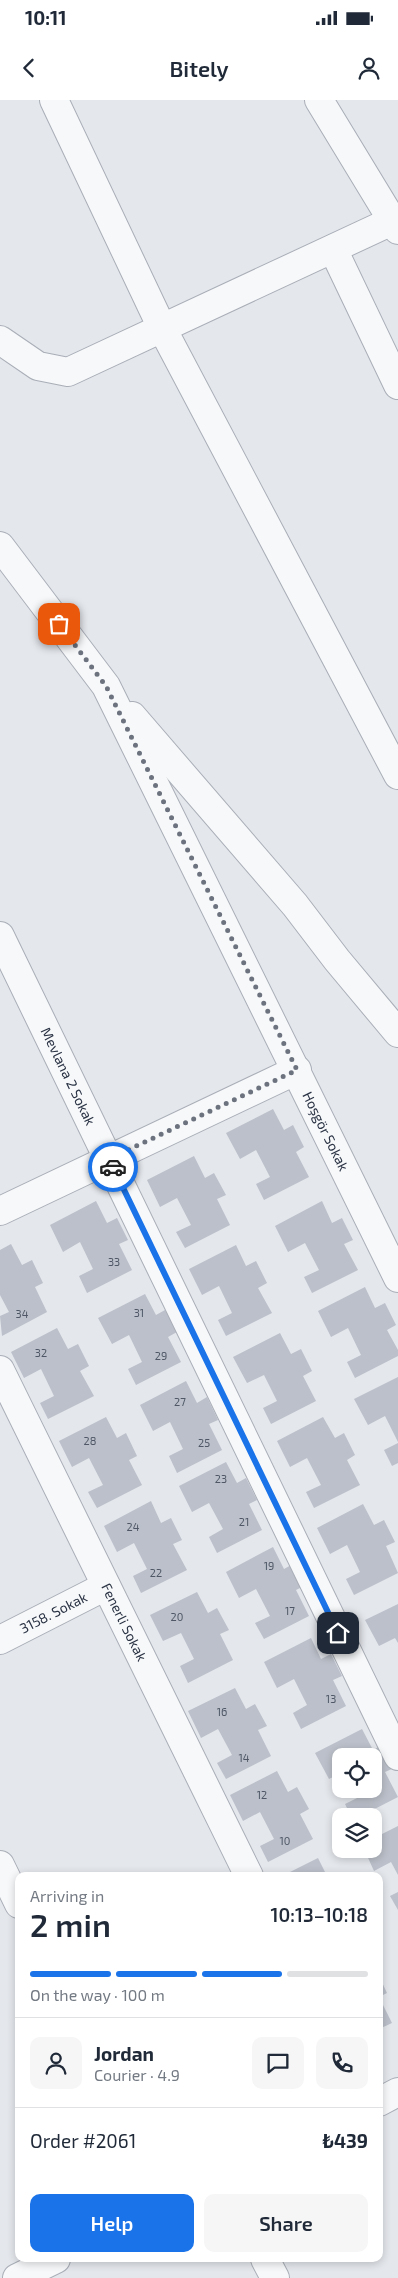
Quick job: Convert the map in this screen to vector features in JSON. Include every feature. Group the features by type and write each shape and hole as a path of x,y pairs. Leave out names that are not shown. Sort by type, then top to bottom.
{"street":[{"path":"54,100 162,328 398,775"},
{"path":"0,340 38,366 68,372 333,249 395,226 318,100"},
{"path":"333,249 398,386"},
{"name":"Hoşgör Sokak","path":"0,546 106,686 398,1278"},
{"path":"106,686 254,856 398,1033"},
{"name":"Mevlana 2 Sokak","path":"0,936 398,1756"},
{"path":"0,1212 297,1070"},
{"name":"Fenerli Sokak","path":"0,1370 247,1872"},
{"name":"3158. Sokak","path":"0,1640 106,1586"},
{"path":"0,1865 15,1896"},
{"path":"383,2100 398,2092"},
{"path":"267,2262 275,2278"}],"building":[{"path":"273,1109 284,1130 293,1125 304,1147 296,1152 309,1177 264,1200 256,1184 270,1177 256,1150 240,1159 226,1133"},
{"path":"194,1156 205,1178 214,1173 226,1195 217,1199 230,1225 185,1248 176,1232 191,1225 177,1198 160,1207 147,1180"},
{"path":"96,1201 107,1223 117,1218 128,1240 119,1244 132,1270 87,1293 79,1276 93,1269 80,1242 63,1252 50,1225"},
{"path":"322,1201 332,1223 342,1218 353,1240 344,1244 358,1270 312,1293 304,1277 319,1270 305,1243 288,1252 275,1226"},
{"path":"11,1244 22,1265 32,1260 43,1283 35,1287 47,1312 2,1336 0,1316 9,1312 0,1295 0,1250"},
{"path":"236,1245 246,1266 256,1261 267,1283 258,1288 272,1313 226,1336 218,1320 232,1313 219,1286 202,1295 189,1269"},
{"path":"365,1287 375,1308 385,1303 396,1325 387,1330 398,1350 398,1356 355,1378 347,1362 361,1355 348,1328 331,1337 318,1311"},
{"path":"145,1294 156,1315 165,1310 177,1332 168,1337 181,1362 136,1385 128,1369 142,1362 129,1335 112,1344 98,1318"},
{"path":"57,1328 68,1349 78,1344 89,1366 80,1371 94,1396 48,1419 40,1403 54,1396 41,1369 24,1378 11,1352"},
{"path":"280,1333 291,1354 301,1349 312,1371 303,1376 316,1401 271,1424 263,1408 277,1401 264,1375 247,1383 233,1357"},
{"path":"398,1377 398,1442 385,1416 368,1425 354,1399"},
{"path":"186,1381 197,1403 207,1397 218,1420 209,1424 222,1450 177,1473 169,1456 183,1449 170,1422 153,1431 140,1405"},
{"path":"106,1417 117,1438 126,1433 137,1456 129,1460 142,1485 97,1508 88,1492 103,1485 89,1458 72,1467 59,1441"},
{"path":"323,1417 335,1438 344,1433 355,1455 347,1460 360,1485 314,1508 306,1492 321,1485 307,1458 290,1467 277,1441"},
{"path":"398,1443 398,1463 392,1466 384,1450"},
{"path":"226,1462 237,1483 246,1478 257,1500 249,1504 262,1530 217,1553 209,1537 223,1529 209,1503 192,1512 179,1486"},
{"path":"151,1501 161,1523 171,1518 182,1540 173,1544 187,1570 141,1593 133,1576 147,1569 134,1543 117,1552 104,1526"},
{"path":"363,1504 374,1525 384,1520 395,1542 386,1546 398,1573 354,1595 346,1579 360,1572 347,1545 330,1554 317,1528"},
{"path":"273,1547 284,1569 293,1564 304,1586 296,1590 309,1616 264,1639 255,1623 270,1616 256,1589 239,1598 226,1572"},
{"path":"197,1592 208,1613 217,1608 229,1630 220,1634 233,1660 188,1683 180,1666 194,1659 181,1633 163,1641 150,1615"},
{"path":"398,1604 398,1643 395,1638 379,1646 365,1620"},
{"path":"311,1638 321,1659 331,1654 342,1676 333,1680 346,1706 301,1729 293,1713 307,1705 294,1679 277,1688 264,1662"},
{"path":"235,1688 246,1709 255,1704 267,1726 258,1730 271,1756 226,1779 217,1763 232,1755 218,1729 201,1738 188,1711"},
{"path":"362,1729 372,1748 332,1748 332,1778 329,1779 315,1753"},
{"path":"382,1745 394,1768 385,1772 398,1797 377,1808 347,1808 345,1804 357,1798 382,1798 382,1748 377,1748"},
{"path":"277,1771 288,1792 297,1787 309,1809 300,1814 313,1839 268,1862 260,1846 274,1839 260,1812 243,1821 230,1795"},
{"path":"398,1826 398,1875 391,1862 374,1871 368,1858 382,1858 382,1834"},
{"path":"318,1858 325,1872 290,1872"},
{"path":"398,1892 398,1910 390,1896"},
{"path":"383,1984 387,1993 383,1995"},
{"path":"383,2005 392,2023 383,2027"}],"way so far":[{"path":"59,624 106,686 297,1070 109,1159 113,1167"}],"route":[{"path":"113,1167 338,1633"}]}
